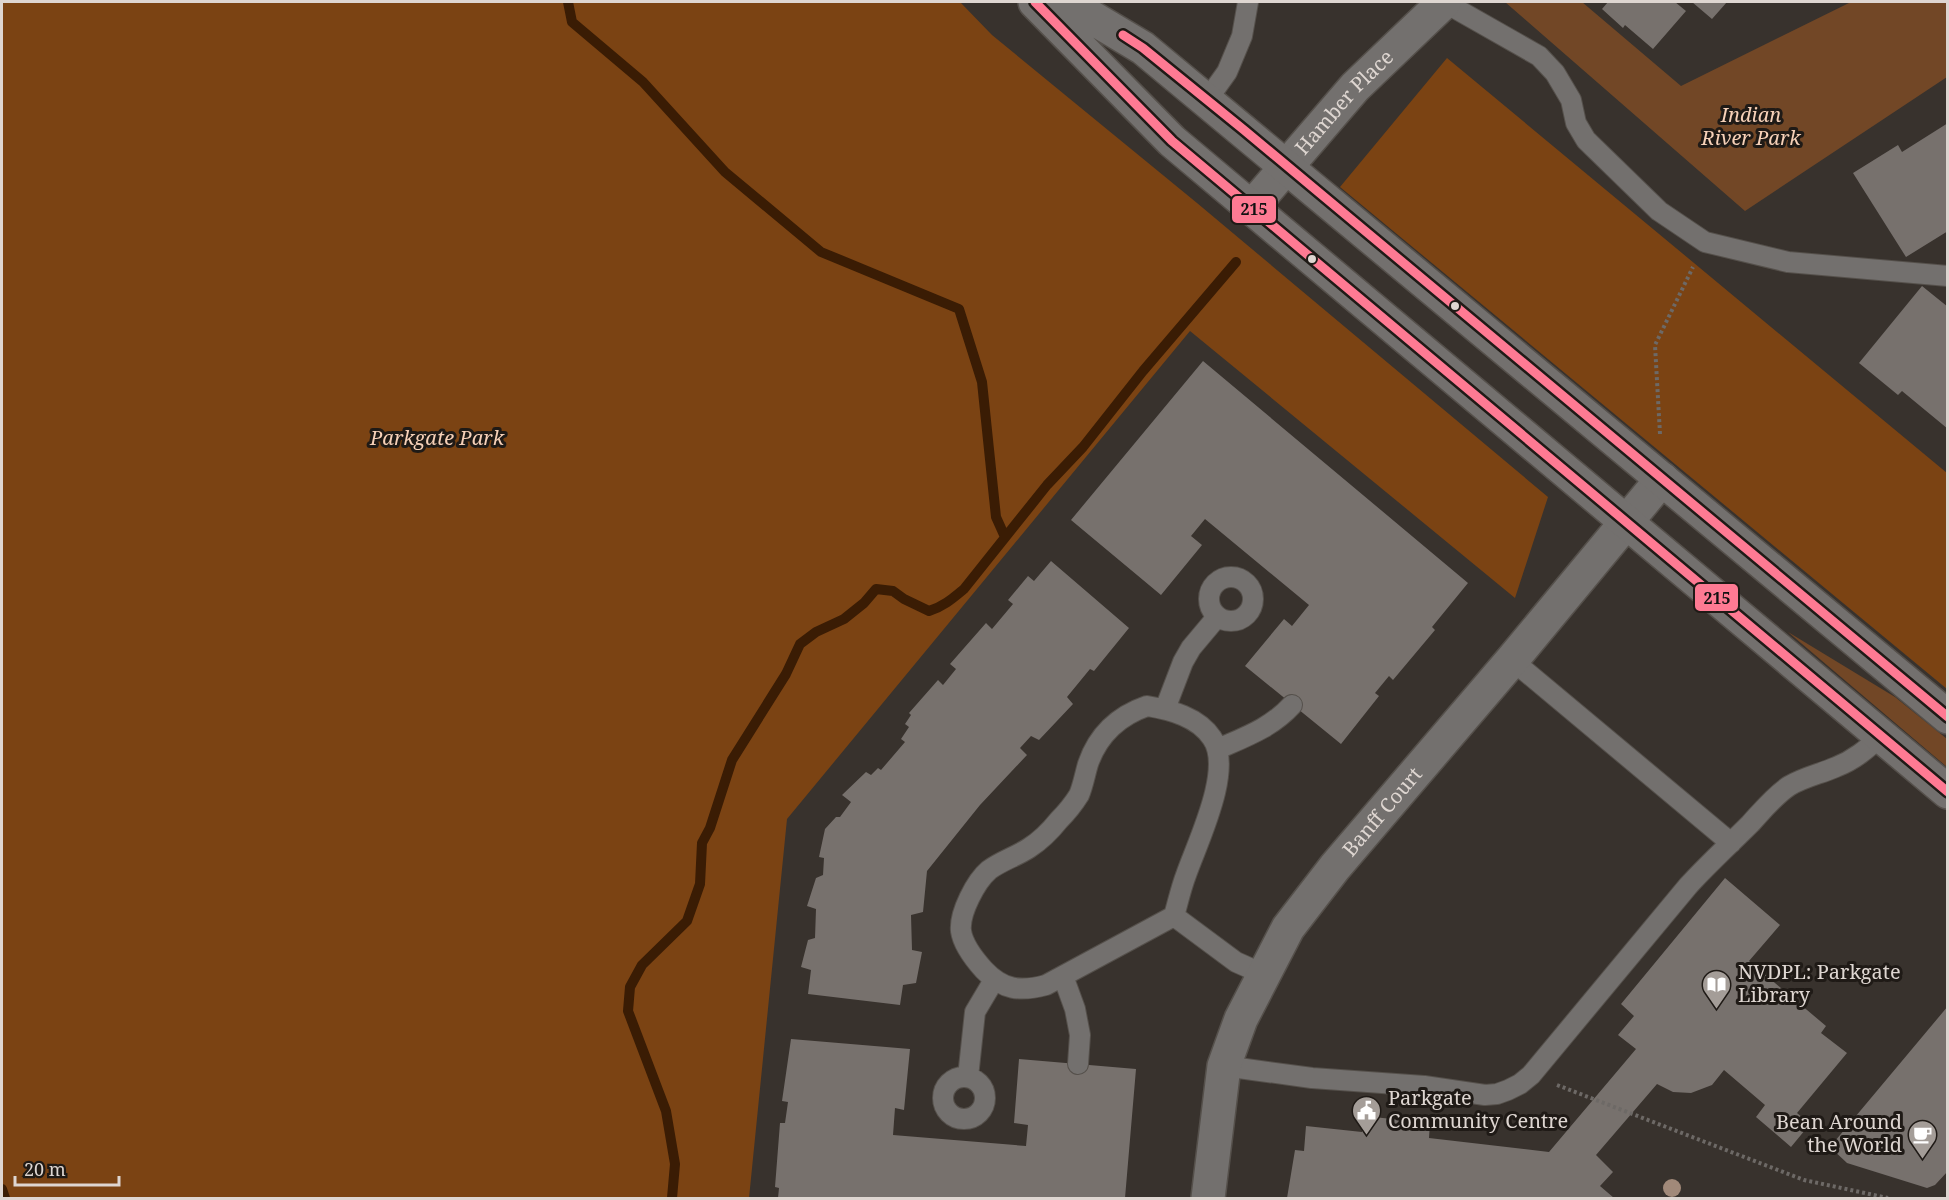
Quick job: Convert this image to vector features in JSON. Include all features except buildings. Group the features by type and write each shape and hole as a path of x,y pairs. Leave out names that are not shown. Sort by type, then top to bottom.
{"street":[{"path":"1035,2 1172,141 1947,792"},
{"path":"1066,2 1143,48 1947,717"},
{"name":"Hamber Place","path":"1251,208 1355,87 1444,2"},
{"name":"Banff Court","path":"1208,1198 1224,1066 1241,1019 1288,928 1335,867 1512,660 1662,479"}],"lane":[{"path":"1207,100 1227,72 1242,36 1248,2"},
{"path":"1444,2 1539,56 1555,73 1571,100 1576,123 1586,140 1659,211 1705,242 1788,262 1947,276"},
{"path":"1165,709 1183,662 1191,648 1217,617"},
{"path":"1512,660 1731,843"},
{"path":"1218,749 1256,733 1280,717 1292,705"},
{"path":"1147,706 1165,709 1188,717 1205,729 1218,749 1219,770 1215,795 1174,915 1046,985 1031,989 1011,988 994,980 978,964 961,931 963,912 971,894 988,871 1031,847 1060,820 1079,794 1089,762 1101,736 1116,722 1132,711 1147,706"},
{"path":"1224,1066 1312,1078 1424,1086 1485,1095 1497,1094 1520,1084 1531,1075 1712,859 1789,786 1809,776 1836,768 1860,755 1881,736"},
{"path":"1174,915 1236,962 1263,974"},
{"path":"1063,976 1075,1009 1080,1035 1078,1064"},
{"path":"968,1077 975,1012 994,980"}],"path":[{"path":"1662,479 1655,345 1705,242"},
{"path":"1531,1075 1804,1180 1888,1198"}],"green space":[{"name":"Parkgate Park","path":"2,2 960,2 992,35 1197,203 1548,497 1515,598 1190,331 787,819 749,1198 2,1198"},
{"name":"Indian River Park","path":"1505,2 1582,2 1681,86 1851,2 1947,2 1947,77 1745,211"},
{"path":"1447,58 1947,473 1947,689 1340,187"},
{"path":"1788,632 1895,697 1947,739 1947,767"}],"waterway":[{"path":"568,2 572,22 643,82 725,172 821,252 959,309 982,382 996,517 1005,537"},
{"path":"672,1198 675,1164 666,1111 628,1011 630,987 642,965 687,921 700,884 702,843 710,828 732,760 786,674 800,644 816,632 844,619 864,603 876,589 893,591 929,611 952,599 964,589 1047,485 1083,447 1143,371 1236,262"},
{"path":"2,1189 5,1198"}],"transit line":[{"name":"215","path":"1035,2 1172,141 1948,792"},
{"name":"215","path":"1123,35 1143,48 1244,130 1948,717"}],"place":[{"name":"NVDPL: Parkgate Library","path":"1717,1010"},
{"name":"Parkgate Community Centre","path":"1367,1136"},
{"name":"Bean Around the World","path":"1923,1160"}]}
